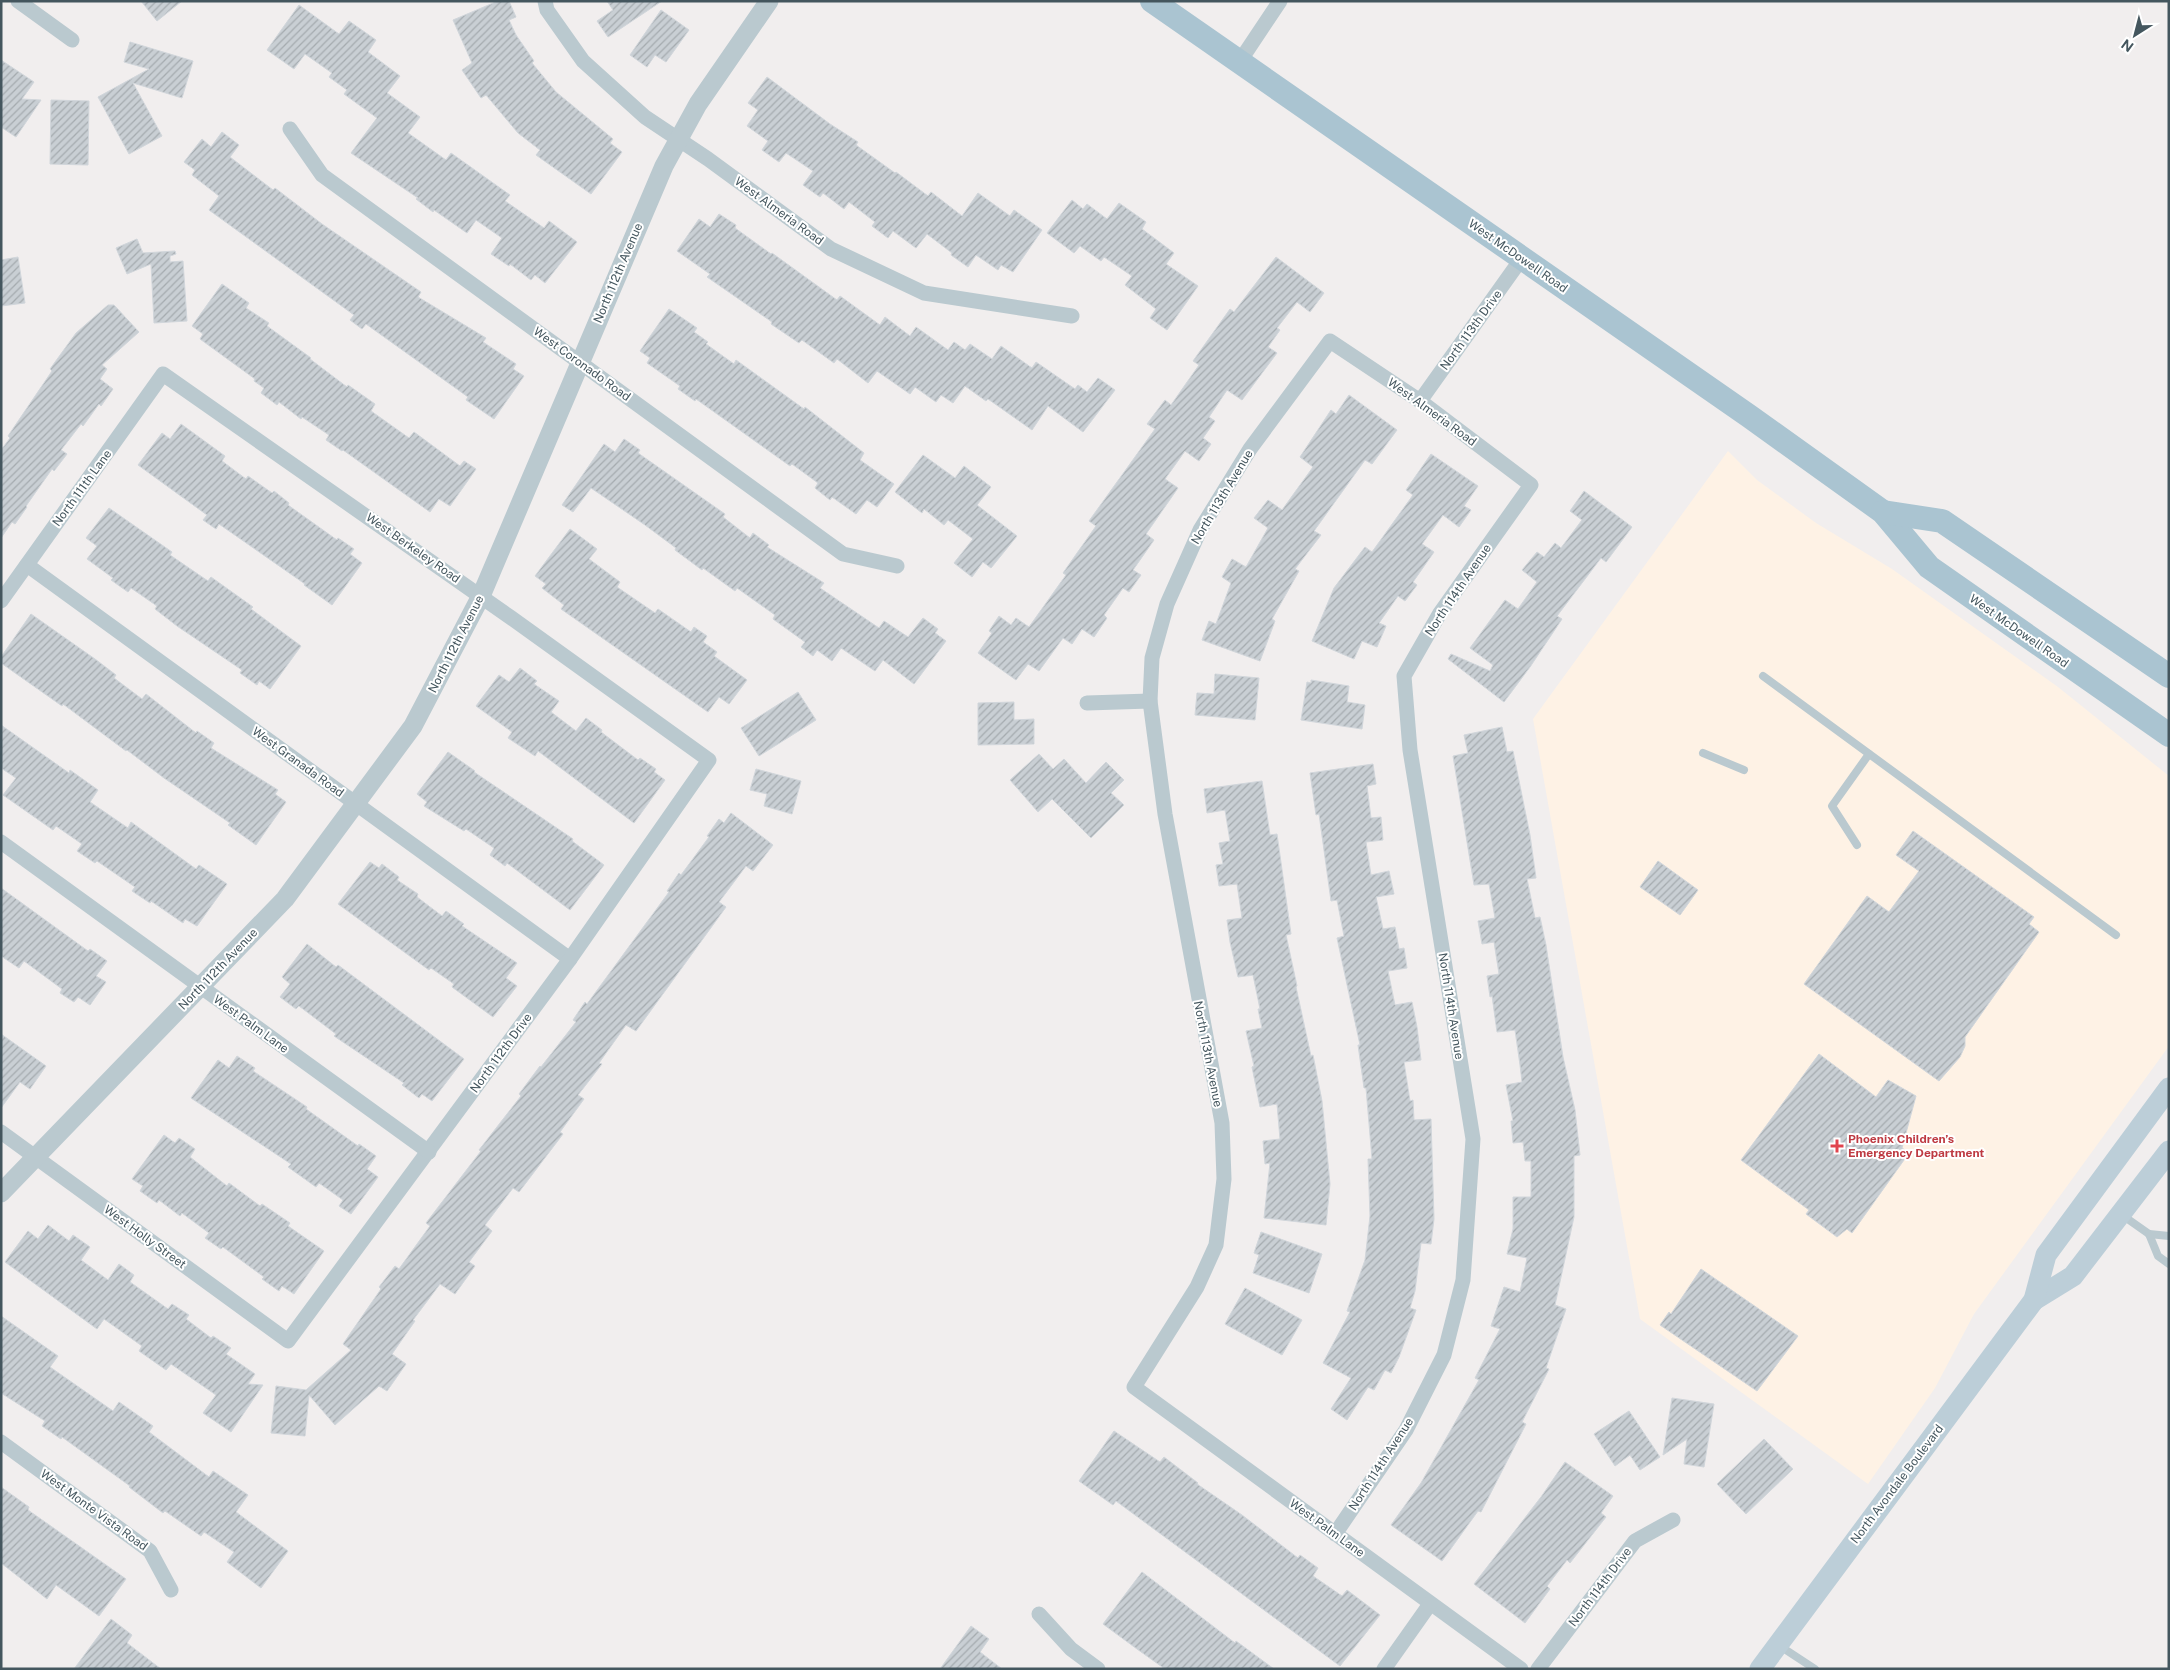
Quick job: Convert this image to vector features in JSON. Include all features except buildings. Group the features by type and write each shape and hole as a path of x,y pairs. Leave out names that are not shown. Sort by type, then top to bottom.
{"main road":[{"name":"West McDowell Road","path":"1152,1 1883,512 1929,567 2169,735"},
{"name":"West McDowell Road","path":"1883,512 1942,521 2169,676"},
{"name":"North Avondale Boulevard","path":"1760,1669 2034,1300 2046,1255 2169,1088"},
{"name":"North Avondale Boulevard","path":"2034,1300 2074,1276 2169,1151"}],"street":[{"path":"18,1 72,40"},
{"name":"West Almeria Road","path":"545,1 548,10 583,61 645,118 678,139 831,249 924,293 1072,316"},
{"name":"North 112th Avenue","path":"1,1193 285,899 413,726 481,596 664,166 698,104 769,1"},
{"path":"1240,61 1280,1"},
{"name":"West Coronado Road","path":"290,128 322,175 843,554 897,566"},
{"name":"North 113th Drive","path":"1420,401 1522,258"},
{"name":"West Almeria Road","path":"1330,341 1420,401 1531,485"},
{"name":"North 113th Avenue","path":"1134,1387 1197,1287 1216,1245 1224,1179 1222,1123 1165,814 1150,701 1152,658 1167,604 1200,530 1250,449 1330,341"},
{"name":"West Berkeley Road","path":"163,374 481,596 709,760"},
{"name":"North 111th Lane","path":"1,601 163,374"},
{"name":"North 114th Avenue","path":"1335,1534 1406,1430 1444,1355 1463,1271 1473,1139 1410,750 1404,676 1440,613 1531,485"},
{"name":"West Granada Road","path":"27,565 570,959"},
{"path":"1087,703 1150,701"},
{"name":"North 112th Drive","path":"288,1341 570,959 709,760"},
{"name":"West Palm Lane","path":"1,842 429,1152"},
{"name":"West Holly Street","path":"1,1132 288,1341"},
{"name":"West Palm Lane","path":"1134,1387 1521,1669"},
{"name":"West Monte Vista Road","path":"1,1442 150,1551 171,1590"},
{"name":"North 114th Drive","path":"1538,1669 1635,1541 1673,1520"},
{"path":"1384,1669 1430,1604"},
{"path":"1039,1614 1072,1649 1098,1669"}],"lane":[{"path":"1763,676 2116,934"},
{"path":"1703,753 1744,770"},
{"path":"1857,845 1832,806 1869,754"},
{"path":"2120,1214 2149,1234 2169,1236"},
{"path":"2149,1234 2158,1256 2169,1264"},
{"path":"1778,1644 1815,1669"}],"shaded area":[{"path":"1728,451 1757,480 1816,523 1892,569 2058,687 2169,776 2169,1046 1974,1314 1935,1388 1868,1484 1640,1319 1533,719"}],"place":[{"name":"Phoenix Children’s Emergency Department","path":"1837,1146"}]}
